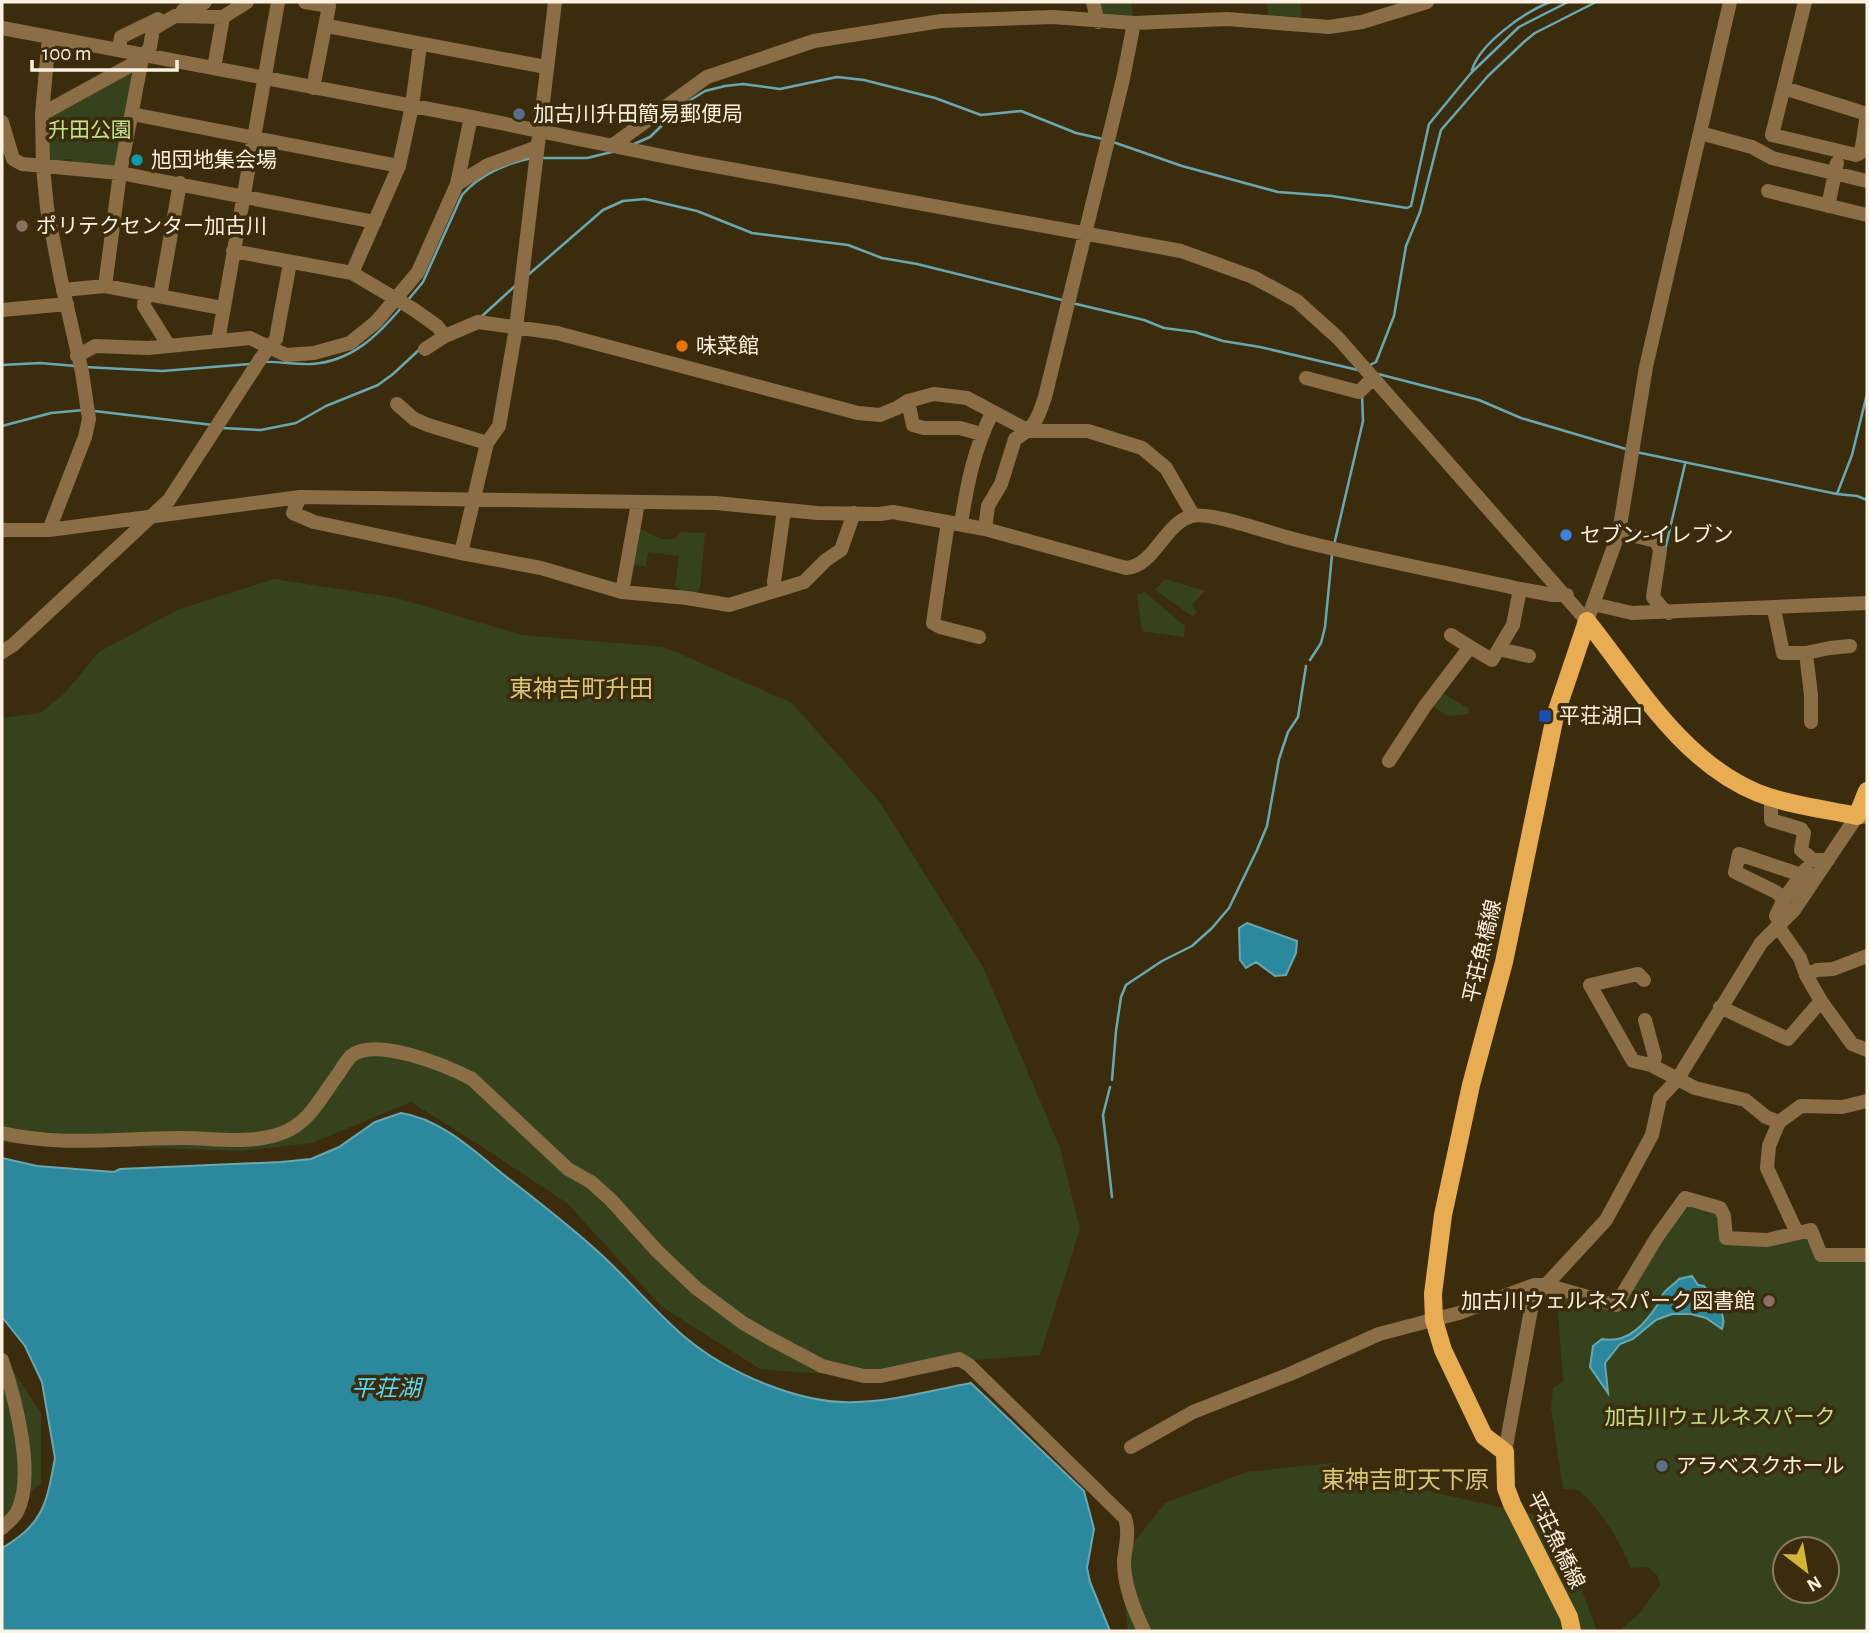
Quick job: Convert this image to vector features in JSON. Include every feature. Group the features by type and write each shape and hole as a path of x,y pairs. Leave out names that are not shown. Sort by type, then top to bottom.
{"main road":[{"path":"1590,612 1684,743 1721,773 1772,798 1862,816 1867,791"},
{"name":"平荘魚橋線","path":"1572,1631 1569,1617 1506,1488 1505,1452 1484,1436 1443,1350 1434,1320 1433,1294 1438,1240 1465,1114 1504,962 1555,716 1590,612"}],"street":[{"path":"119,50 121,37 172,10 197,9 205,2"},
{"path":"105,286 120,173 144,57 153,29 175,16 223,18 247,2"},
{"path":"218,341 278,2"},
{"path":"305,2 329,6 313,88"},
{"path":"461,553 488,443 499,426 516,328 555,2"},
{"path":"1093,2 1098,22"},
{"path":"616,145 707,77 814,41 941,21 1053,17 1134,23 1227,19 1329,27 1362,22 1427,2"},
{"path":"1590,612 1605,577 1619,532 1646,367 1730,2"},
{"path":"1784,88 1867,114 1864,148 1860,153 1839,153 1772,135 1805,2"},
{"path":"214,68 223,18"},
{"path":"985,529 988,506 1001,484 1015,439 1029,431 1038,418 1045,397 1123,79 1134,23"},
{"path":"327,26 547,67"},
{"path":"2,28 539,130 687,161 1181,251 1252,277 1297,302 1338,338 1366,377 1567,595 1590,612 1669,613 1867,603"},
{"path":"49,37 42,114 43,167 50,226 89,412 85,437 49,530"},
{"path":"352,273 399,166 412,106 420,45"},
{"path":"42,114 144,57"},
{"path":"132,114 399,166"},
{"path":"262,358 314,353 349,344 401,303 418,272 457,184 471,117"},
{"path":"2,122 13,159 22,164 120,173 375,222"},
{"path":"1700,133 1752,147 1772,158 1867,181"},
{"path":"457,184 488,165 537,147"},
{"path":"1828,206 1839,153"},
{"path":"169,346 144,306 153,294 180,183"},
{"path":"1769,191 1867,215"},
{"path":"233,251 352,273 442,332"},
{"path":"2,652 13,645 169,500 276,339 290,263"},
{"path":"2,310 105,286 222,309"},
{"path":"425,349 442,332 478,322 557,333 858,413 880,415 908,401 934,394 967,398 1029,431 1088,431 1142,448 1166,468 1193,515"},
{"path":"78,356 95,346 148,348 250,338 262,358"},
{"path":"1306,378 1359,392 1366,377"},
{"path":"908,401 913,425 924,428 960,428 981,434"},
{"path":"397,404 414,419 428,425 488,443"},
{"path":"979,637 933,623 954,523 981,434 992,413"},
{"path":"2,530 49,530 300,497 716,503 817,513 892,512 985,529 1126,568 1140,563 1178,523 1193,515 1212,517 1334,549 1520,589 1567,595"},
{"path":"300,497 293,513 314,522 541,568 622,592 729,605 804,582 826,560 841,550 854,513"},
{"path":"622,592 638,503"},
{"path":"775,590 784,510"},
{"path":"1619,532 1656,541 1660,550 1653,597 1669,613"},
{"path":"1451,635 1492,660 1513,625 1520,589"},
{"path":"1774,608 1783,653 1806,653 1850,646"},
{"path":"1390,753 1470,647"},
{"path":"1499,649 1529,656"},
{"path":"1806,653 1811,722"},
{"path":"1772,798 1771,820 1801,829 1804,833 1801,850 1821,860"},
{"path":"1862,816 1821,860 1801,875 1784,898 1776,916 1821,1001 1852,1044 1867,1050"},
{"path":"1784,898 1735,872 1738,854 1801,875"},
{"path":"1505,1452 1532,1304 1606,1220 1652,1135 1660,1098 1677,1080 1761,943 1794,910 1821,860"},
{"path":"1806,975 1817,970 1833,969 1867,956"},
{"path":"1644,980 1638,974 1590,985 1633,1061 1651,1065 1695,1088 1745,1100 1766,1118 1779,1122"},
{"path":"1720,1007 1788,1040 1821,1001"},
{"path":"1645,1020 1655,1057 1651,1065"},
{"path":"2,1133 32,1140 256,1140 280,1134 304,1120 351,1056 365,1049 382,1049 457,1071 472,1079 568,1169 591,1182 696,1288 769,1338 822,1366 864,1376 881,1376 959,1359 969,1365 1125,1518 1128,1532 1124,1563 1126,1580 1130,1598 1144,1631"},
{"path":"1797,1233 1767,1168 1769,1146 1779,1122 1801,1106 1842,1107 1867,1101"},
{"path":"1131,1447 1193,1412 1290,1374 1379,1334 1489,1303 1534,1285 1546,1285 1616,1305 1657,1237 1685,1198 1720,1208 1724,1216 1726,1238 1767,1240 1811,1230 1821,1255 1867,1255"},
{"path":"2,1360 14,1397 24,1480 22,1499 16,1514 2,1528"}],"green space":[{"path":"1097,2 1131,2 1133,17 1108,18 1100,11"},
{"path":"1267,2 1300,2 1302,17 1268,15"},
{"name":"升田公園","path":"130,71 135,75 118,163 113,166 72,164 72,159 65,159 64,163 52,161 49,158 51,113"},
{"path":"637,527 661,539 675,539 681,532 705,533 700,588 696,594 682,592 675,586 679,556 648,552 646,566 631,565"},
{"path":"274,579 397,598 522,635 664,647 792,703 879,801 983,967 1060,1148 1080,1229 1040,1355 961,1361 876,1378 760,1369 661,1306 567,1203 411,1102 312,1143 241,1151 2,1143 2,718 40,713 64,694 99,652 177,610"},
{"path":"1165,579 1205,591 1192,605 1197,613 1192,616 1155,590"},
{"path":"1144,592 1185,626 1184,637 1142,631 1137,595"},
{"path":"1441,692 1469,709 1468,714 1446,715 1431,705"},
{"name":"加古川ウェルネスパーク","path":"1688,1204 1717,1212 1720,1241 1807,1234 1821,1258 1867,1258 1867,1631 1619,1631 1639,1614 1660,1585 1658,1576 1648,1567 1631,1568 1609,1526 1595,1507 1579,1490 1563,1489 1551,1408 1553,1388 1563,1382 1557,1298 1560,1294 1619,1310 1683,1207"},
{"path":"2,1354 41,1413 41,1483 2,1517"},
{"path":"1332,1463 1441,1494 1535,1515 1573,1566 1597,1631 1128,1631 1120,1560 1165,1503 1247,1472"}],"water":[{"path":"1247,923 1297,941 1296,953 1286,975 1275,976 1256,962 1246,968 1240,960 1239,928"},
{"name":"平荘湖","path":"401,1113 430,1122 469,1146 595,1249 686,1338 744,1374 789,1392 835,1402 885,1400 971,1383 1084,1491 1094,1529 1087,1568 1110,1631 2,1631 2,1548 27,1530 42,1510 55,1458 42,1382 25,1346 2,1317 2,1158 37,1166 114,1172 120,1169 311,1159 339,1147 375,1122"},
{"path":"1692,1276 1698,1285 1704,1286 1719,1306 1723,1317 1722,1329 1706,1318 1691,1314 1672,1314 1656,1320 1633,1339 1620,1344 1605,1363 1608,1393 1590,1367 1593,1346 1602,1339 1620,1338 1635,1331 1647,1319 1666,1290 1679,1279"}],"waterway":[{"path":"1472,70 1484,49 1494,39 1528,13 1550,2"},
{"path":"1113,142 1182,166 1278,192 1332,196 1407,208 1411,206 1429,124 1471,73 1519,27 1568,2"},
{"path":"1370,365 1376,362 1394,316 1406,246 1420,212 1441,130 1488,76 1525,41 1535,33 1596,2"},
{"path":"634,144 650,137 684,104 705,91 743,84 780,89 837,77 864,80 935,98 981,115 1021,111 1076,133 1103,139"},
{"path":"542,158 587,158 612,152"},
{"path":"408,300 423,282 462,195 477,181 494,171 532,158"},
{"path":"528,275 603,210 623,201 645,199 697,211 752,233 848,245 882,258 917,264 1062,300"},
{"path":"481,317 515,286"},
{"path":"1072,303 1144,320 1164,328 1195,332 1223,341 1358,370"},
{"path":"263,362 312,364 339,358 373,337 401,308"},
{"path":"222,428 261,430 296,423 326,406 378,385 420,349"},
{"path":"2,365 40,363 75,366"},
{"path":"85,367 162,371 250,364"},
{"path":"1378,374 1479,400 1521,418 1626,449"},
{"path":"1334,545 1363,421 1362,394"},
{"path":"1867,394 1852,455 1837,494 1867,500"},
{"path":"2,426 51,413 84,410"},
{"path":"94,411 213,425"},
{"path":"1636,452 1837,494"},
{"path":"1665,550 1685,464"},
{"path":"1310,660 1321,643 1325,627 1332,555"},
{"path":"1112,1080 1121,997 1126,985 1162,961 1192,946 1212,928 1229,908 1257,850 1267,826 1279,759 1288,732 1298,717 1306,666"},
{"path":"1110,1087 1103,1115 1112,1197"}],"place":[{"name":"加古川升田簡易郵便局","path":"519,114"},
{"name":"旭団地集会場","path":"137,160"},
{"name":"ポリテクセンター加古川","path":"22,226"},
{"name":"味菜館","path":"682,346"},
{"name":"セブン-イレブン","path":"1566,535"},
{"name":"平荘湖口","path":"1545,716"},
{"name":"加古川ウェルネスパーク図書館","path":"1769,1301"},
{"name":"アラベスクホール","path":"1662,1466"}],"district":[{"name":"東神吉町升田","path":"581,689"},
{"name":"東神吉町天下原","path":"1405,1480"}]}
